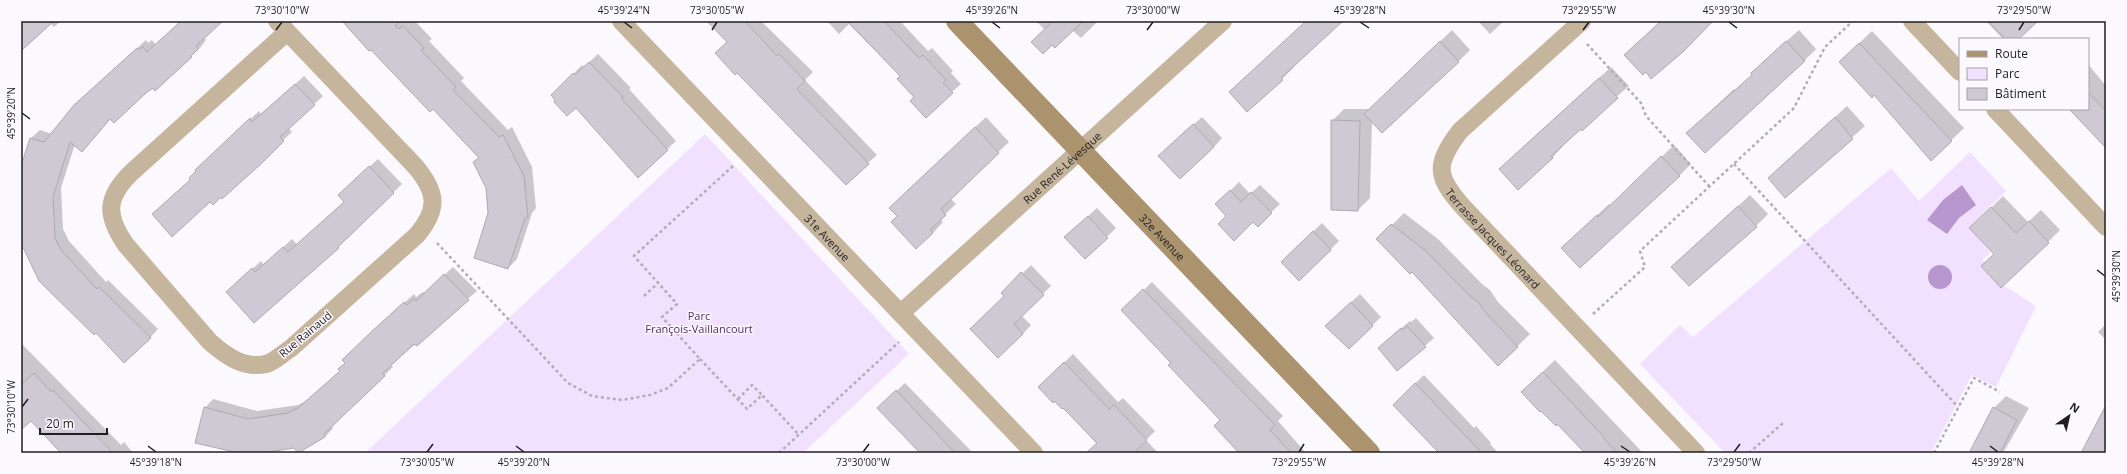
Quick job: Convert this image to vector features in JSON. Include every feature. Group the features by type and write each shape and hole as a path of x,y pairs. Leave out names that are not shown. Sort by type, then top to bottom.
{"street":[{"name":"31e Avenue","path":"621,21 1034,453"},
{"name":"32e Avenue","path":"957,21 1369,453"},
{"name":"Rue René-Lévesque","path":"901,314 1223,21"},
{"path":"1912,21 1959,71"},
{"name":"Terrasse Jacques Léonard","path":"1578,25 1460,131 1446,149 1442,163 1442,176 1450,192 1696,453"},
{"name":"Rue Rainaud","path":"282,26 426,179 432,193 433,208 423,228 408,244 290,349 267,364 243,364 225,355 210,342 122,240 115,230 110,214 112,199 119,184 282,26"},
{"path":"1996,110 2106,227"}],"path":[{"path":"1578,328 1645,267 1640,251 1794,108 1825,47 1853,21"},
{"path":"1578,25 1641,103 1646,116 1709,186"},
{"path":"748,153 634,256 677,304 662,317 700,359 747,409 762,395"},
{"path":"1734,164 1958,407"},
{"path":"423,228 568,383 592,396 622,400 650,395 668,388 700,359"},
{"path":"644,296 658,283"},
{"path":"779,453 914,327"},
{"path":"1934,453 1974,378 2000,392"},
{"path":"738,399 752,385 799,435"},
{"path":"1749,453 1783,423"}],"green space":[{"name":"Parc François-Vaillancourt","path":"705,134 909,354 803,453 365,453"},
{"path":"1970,152 2006,191 1970,226 1991,251 1983,260 2005,286 2036,306 1996,387 1972,375 1931,453 1725,453 1640,364 1680,325 1693,337 1891,168 1919,201"}],"shaded area":[{"path":"1962,185 1976,205 1959,218 1947,234 1927,220 1943,200"},
{"path":"1940,265 1949,268 1952,277 1949,286 1940,289 1931,286 1928,277 1931,268"}],"building":[{"path":"21,21 54,21 21,51"},
{"path":"181,21 223,21 196,46 198,49 191,56 192,57 155,91 153,88 146,93 114,123 110,119 82,152 70,142 53,197 55,238 61,250 97,289 99,287 151,338 124,363 96,333 94,335 39,281 21,243 21,166 30,138 44,142 74,105 137,48 139,50 143,47 147,52"},
{"path":"342,21 400,21 395,26 399,29 403,26 424,48 421,50 456,87 453,90 499,137 503,135 524,176 528,217 525,218 508,269 474,258 488,213 486,188 473,162 479,158 433,109 430,112 371,50 369,51"},
{"path":"707,21 745,21 777,56 779,54 805,81 797,89 869,164 846,185 737,73 735,75 715,53 727,42"},
{"path":"847,21 884,21 919,58 923,55 946,80 943,83 953,93 926,118 910,101 914,97 897,79 900,76"},
{"path":"1053,21 1083,21 1055,48 1052,45 1043,54 1031,42"},
{"path":"1306,21 1343,21 1281,78 1283,80 1247,112 1229,92"},
{"path":"1661,21 1713,21 1684,51 1651,79 1646,72 1643,75 1624,55"},
{"path":"1988,21 2038,21 2020,38 2004,38"},
{"path":"1440,41 1459,62 1382,133 1364,114"},
{"path":"1786,41 1805,61 1705,153 1686,133 1752,75 1751,73"},
{"path":"1859,43 1952,141 1931,161 1874,95 1872,98 1839,62"},
{"path":"589,62 623,97 621,98 668,150 638,178 576,108 567,116 554,102 555,100 551,95 573,73 575,75"},
{"path":"1599,78 1618,98 1582,131 1581,129 1551,156 1553,158 1518,190 1499,169"},
{"path":"295,84 315,105 280,137 284,141 262,163 222,199 221,197 213,205 210,202 172,237 152,214 190,180 189,178 196,171 195,170 250,118 252,122"},
{"path":"2089,93 2106,111 2106,148 2070,110 2089,110"},
{"path":"1835,117 1853,139 1785,198 1768,178"},
{"path":"1331,120 1360,121 1358,211 1331,210"},
{"path":"1193,124 1214,147 1180,179 1158,156"},
{"path":"975,127 999,153 941,209 946,215 930,230 933,233 916,249 891,222 897,216 889,208"},
{"path":"1661,156 1680,176 1580,268 1561,248 1597,215 1598,217"},
{"path":"369,166 394,193 338,247 339,248 254,323 226,292 252,268 255,272 283,247 288,252 344,202 338,195"},
{"path":"1230,190 1241,202 1251,192 1272,213 1258,227 1253,222 1234,241 1218,224 1226,216 1215,204"},
{"path":"1738,206 1757,227 1689,286 1671,267"},
{"path":"1991,207 2016,233 2029,221 2049,243 2001,288 1981,266 1994,254 1969,228"},
{"path":"1088,216 1108,238 1085,259 1064,237"},
{"path":"1391,224 1426,251 1470,296 1478,302 1487,314 1518,347 1498,366 1412,272 1410,274 1376,239"},
{"path":"1313,231 1331,250 1299,281 1281,262"},
{"path":"1021,272 1044,295 1014,324 1023,334 998,358 970,329 1004,296 1001,293"},
{"path":"444,274 469,300 417,346 414,344 383,373 385,376 324,434 325,437 298,453 294,448 261,453 239,453 195,443 204,407 248,419 288,413 298,408 340,371 338,369 345,363 342,360 370,333 404,302 407,305 414,299 416,301"},
{"path":"1143,289 1275,425 1270,430 1291,453 1239,453 1214,426 1220,420 1168,365 1171,363 1121,310"},
{"path":"1351,302 1373,326 1349,349 1325,326"},
{"path":"1407,326 1426,347 1397,371 1378,348 1401,328 1402,330"},
{"path":"1064,362 1109,409 1114,405 1147,440 1134,453 1086,453 1097,443 1063,408 1062,409 1054,401 1053,403 1038,387"},
{"path":"1543,372 1605,438 1604,439 1617,453 1585,453 1557,424 1556,426 1541,411 1540,412 1521,392"},
{"path":"34,373 51,392 53,390 113,453 61,453 31,421 21,430 21,385"},
{"path":"1415,383 1482,453 1439,453 1393,405"},
{"path":"896,390 955,453 920,453 877,408"},
{"path":"2106,405 2106,453 2081,453"},
{"path":"1993,407 2017,420 2000,453 1969,453"}]}
